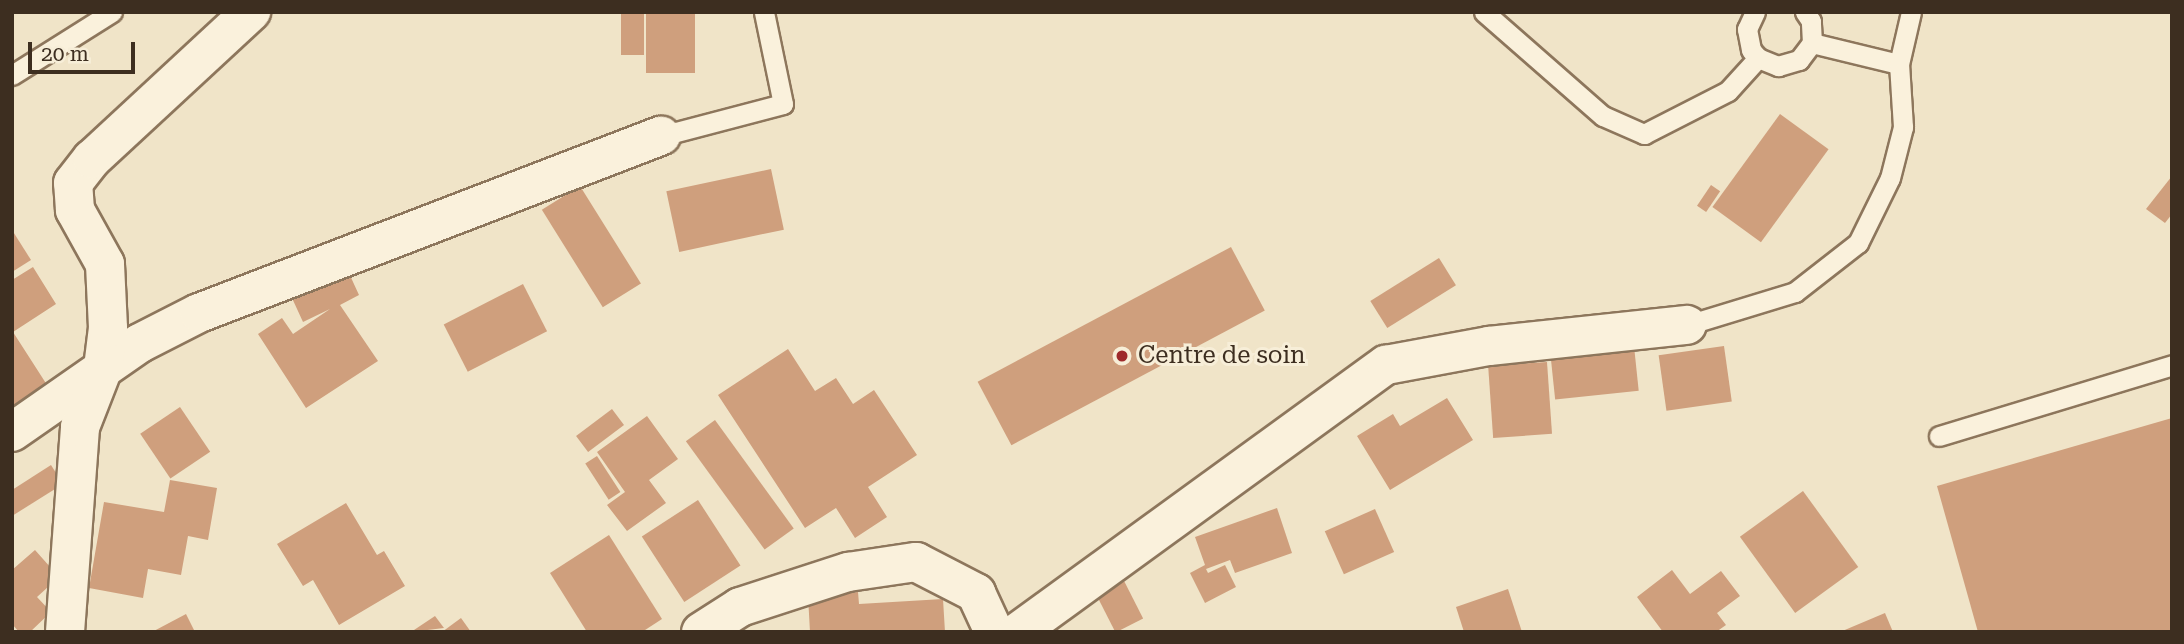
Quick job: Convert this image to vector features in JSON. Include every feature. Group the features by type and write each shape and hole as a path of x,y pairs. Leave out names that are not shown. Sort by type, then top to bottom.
{"street":[{"path":"65,632 80,427 103,368 108,328 105,264 75,210 73,183 92,159 251,12"},
{"path":"12,432 103,368 199,313 661,136"},
{"path":"1018,632 1387,365 1489,346 1687,325"},
{"path":"701,632 740,607 848,572 916,562 976,593 994,632"}],"lane":[{"path":"12,75 112,12"},
{"path":"661,136 783,104 764,12"},
{"path":"1484,12 1603,116 1644,134 1728,91 1758,58"},
{"path":"1755,12 1748,40 1758,58 1768,64 1789,65 1807,52 1812,43 1811,21 1805,12"},
{"path":"1687,325 1795,292 1858,243 1890,178 1903,127 1899,64 1911,12"},
{"path":"1812,43 1899,64"},
{"path":"1939,436 2172,365"}],"building":[{"path":"646,12 695,12 695,73 646,73"},
{"path":"621,14 644,14 644,55 621,55"},
{"path":"1780,114 1829,149 1761,242 1712,207"},
{"path":"771,169 784,230 679,252 666,191"},
{"path":"2172,176 2172,214 2165,223 2146,209"},
{"path":"1711,185 1720,191 1706,212 1697,206"},
{"path":"580,186 641,284 603,307 542,210"},
{"path":"12,230 31,260 12,272"},
{"path":"1231,247 1265,311 1011,445 978,382"},
{"path":"342,258 359,295 340,305 378,361 306,408 258,334 282,318 293,334 330,309 303,322 286,285"},
{"path":"1439,258 1456,285 1387,328 1370,301"},
{"path":"33,267 56,304 13,332 49,388 12,409 12,280"},
{"path":"523,284 547,331 468,372 444,324"},
{"path":"1634,346 1639,391 1555,400 1550,355"},
{"path":"1724,346 1732,401 1666,411 1659,355"},
{"path":"788,349 815,391 836,378 853,404 874,390 917,455 868,487 887,517 855,538 836,508 805,528 718,395"},
{"path":"1547,362 1552,434 1493,438 1488,366"},
{"path":"1447,398 1473,440 1390,490 1357,436 1393,414 1400,426"},
{"path":"180,407 210,452 170,479 140,434"},
{"path":"612,409 624,425 588,452 576,436"},
{"path":"647,416 678,459 649,480 666,503 627,531 607,505 625,492 597,452"},
{"path":"2172,418 2172,632 1978,632 1937,486"},
{"path":"715,420 794,528 765,550 686,441"},
{"path":"597,456 620,492 609,500 585,464"},
{"path":"51,465 63,484 12,516 12,490"},
{"path":"170,480 217,488 208,540 188,536 181,575 148,569 143,598 89,588 104,502 164,512"},
{"path":"1803,491 1858,567 1795,613 1740,537"},
{"path":"698,500 740,565 684,602 642,536"},
{"path":"346,503 377,555 384,551 405,586 339,625 313,580 303,586 277,544"},
{"path":"1277,508 1292,553 1235,573 1230,560 1206,569 1208,573 1225,565 1236,587 1205,603 1190,573 1205,565 1195,537"},
{"path":"1375,509 1394,552 1344,574 1325,531"},
{"path":"609,535 662,619 642,632 587,632 550,573"},
{"path":"35,550 59,577 37,597 51,612 30,632 19,632 12,624 12,570"},
{"path":"1672,570 1690,594 1721,571 1740,596 1717,613 1726,625 1716,632 1663,632 1637,597"},
{"path":"1120,573 1143,618 1115,632 1092,587"},
{"path":"1508,589 1522,632 1464,632 1456,607"},
{"path":"858,592 859,604 943,599 945,632 810,632 808,596"},
{"path":"1885,613 1893,632 1840,632"},
{"path":"186,614 195,632 152,632"},
{"path":"435,616 444,628 411,632"},
{"path":"461,618 471,632 442,632"}],"place":[{"name":"Centre de soin","path":"1122,356"}]}
